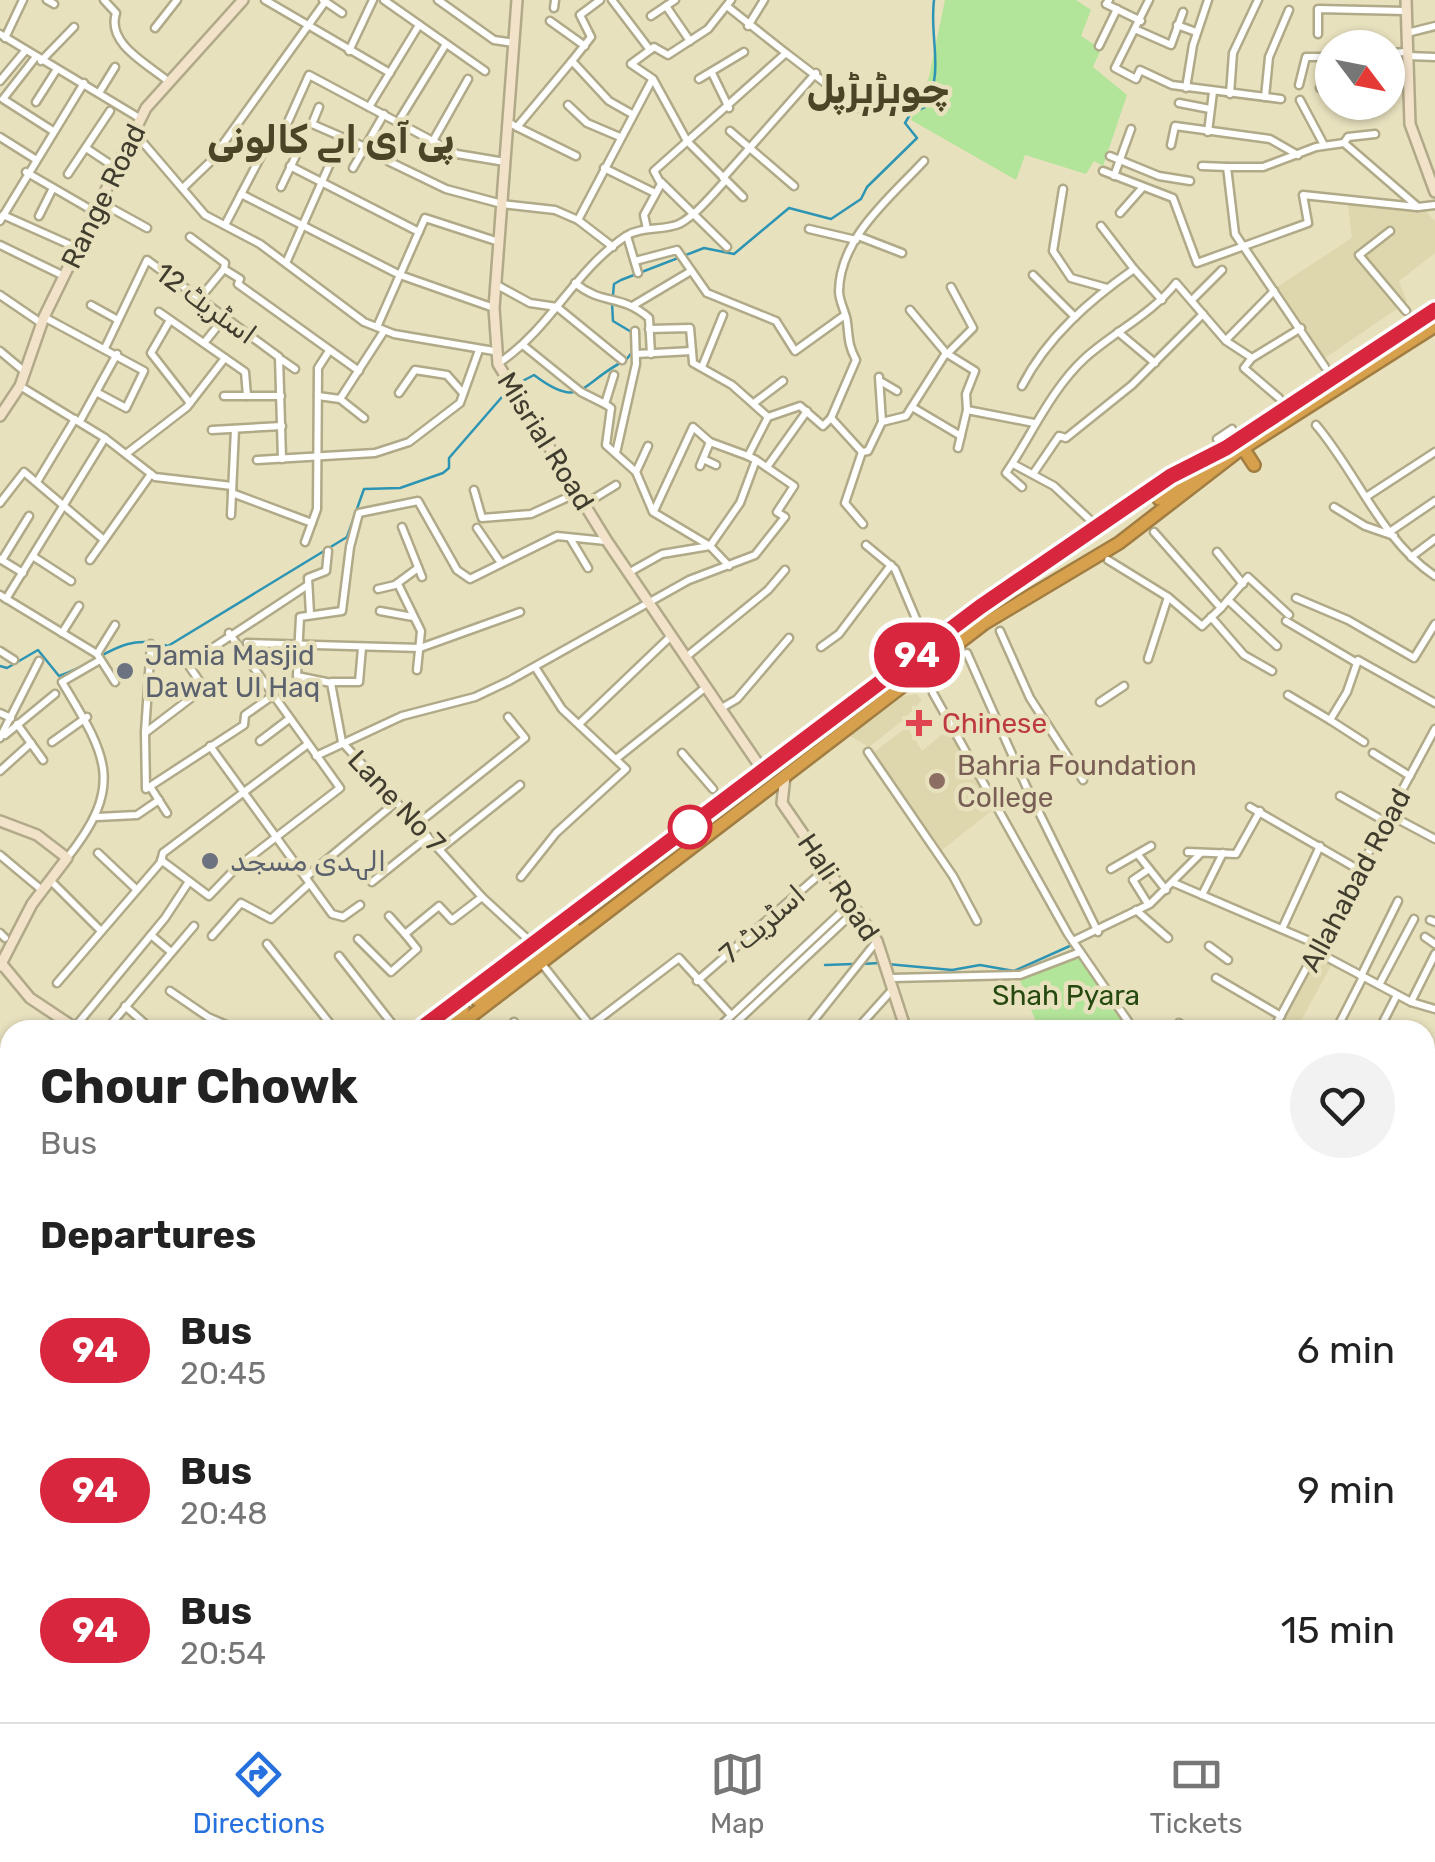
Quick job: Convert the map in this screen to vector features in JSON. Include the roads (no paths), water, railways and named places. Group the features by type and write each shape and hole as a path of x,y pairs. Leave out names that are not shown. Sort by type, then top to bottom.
{"highway":[{"path":"1435,310 1214,454 1160,492 1158,498 1164,500 1435,326"},
{"path":"1240,450 1254,465"},
{"path":"498,972 475,994 477,1000 636,887 985,624 1158,517 1240,450"},
{"path":"1042,567 1171,476 1214,454"},
{"path":"434,1020 980,607 1140,507 1147,508 1147,515 1056,579"},
{"path":"466,1020 636,887"},
{"path":"436,1020 457,1006 463,1008 450,1020"}],"main road":[{"name":"Range Road","path":"0,416 20,386 43,320 140,119 243,0"},
{"name":"Misrial Road","path":"517,0 513,124 505,162 494,308 494,351 498,364 607,541 763,772"},
{"path":"1406,6 1410,124 1435,192"},
{"name":"Hali Road","path":"786,774 780,790 782,803 877,941 903,1020"},
{"name":"Hali Road","path":"751,801 770,798 782,803"},
{"path":"0,821 38,835 67,858 42,890 1,965 30,998 63,1020"}],"street":[{"path":"23,0 1,35 140,119"},
{"path":"104,0 116,14 112,26 116,38 169,82"},
{"path":"154,28 177,0"},
{"path":"265,0 390,73"},
{"path":"349,51 372,0"},
{"path":"384,0 485,71"},
{"path":"438,0 494,40 514,42"},
{"path":"583,0 589,8"},
{"path":"576,156 513,124 585,46 591,37 579,16 600,0"},
{"path":"612,0 650,50"},
{"path":"652,16 675,0"},
{"path":"748,26 762,0"},
{"path":"1109,0 1106,4 1140,21"},
{"path":"1149,0 1115,68 1136,78 1140,70 1186,88 1280,99"},
{"path":"1186,88 1196,32 1208,0"},
{"path":"1230,94 1233,54 1258,0"},
{"path":"183,188 210,162 324,1 342,14"},
{"path":"744,198 687,141 653,78 631,64 656,46 665,56 690,41 730,3 748,26 858,108"},
{"path":"666,6 690,41"},
{"path":"1318,30 1318,9 1406,6"},
{"path":"1100,46 1117,10"},
{"path":"1265,97 1269,57 1290,10"},
{"path":"1136,30 1171,44 1183,12"},
{"path":"550,22 585,46"},
{"path":"369,107 419,24"},
{"path":"1177,26 1196,32"},
{"path":"1406,33 1435,26"},
{"path":"53,131 3,99 38,59 74,27"},
{"path":"398,122 446,44"},
{"path":"0,82 25,51"},
{"path":"699,79 744,52"},
{"path":"727,246 654,172 786,53"},
{"path":"1405,54 1435,57"},
{"path":"1299,85 1306,57 1315,57"},
{"path":"572,61 610,102 632,114"},
{"path":"98,92 115,67"},
{"path":"36,102 57,69"},
{"path":"712,73 729,108"},
{"path":"498,364 524,346 576,283 626,236 679,224 752,150 816,73"},
{"path":"225,225 272,135 283,133 310,75 457,154 505,162"},
{"path":"578,220 653,78"},
{"path":"432,141 468,79"},
{"path":"1405,79 1409,79"},
{"path":"77,248 2,218 26,172 84,83"},
{"path":"1208,132 1213,92"},
{"path":"1300,100 1324,145"},
{"path":"1179,104 1210,109"},
{"path":"568,105 585,122 620,137"},
{"path":"319,107 312,124 365,147"},
{"path":"68,174 110,111"},
{"path":"353,168 384,114"},
{"path":"1171,144 1175,126 1270,140 1298,154"},
{"path":"1114,176 1131,129"},
{"path":"730,131 794,186"},
{"path":"134,132 206,214 286,262 381,329 494,351"},
{"path":"1344,143 1348,137 1375,134"},
{"path":"0,138 35,158"},
{"path":"1202,166 1263,168 1324,145 1344,143 1418,207"},
{"path":"281,186 300,145"},
{"path":"86,148 116,168"},
{"path":"1110,156 1171,179 1190,181"},
{"path":"286,262 332,159"},
{"path":"630,572 662,554 710,546 734,514 768,417 800,406 823,426 831,418 856,360 846,342 845,315 838,292 857,238 924,160"},
{"path":"388,161 446,189 502,204 555,210 578,220 613,247"},
{"path":"290,166 419,232"},
{"path":"604,168 654,194"},
{"path":"1227,168 1235,234 1325,367"},
{"path":"1102,171 1173,198 1195,262 1308,223 1302,195 1418,207 1435,205"},
{"path":"26,172 53,188 147,228"},
{"path":"646,229 644,215 661,182"},
{"path":"1120,213 1143,186"},
{"path":"39,216 53,188"},
{"path":"1063,189 1053,250 1071,278 1108,288"},
{"path":"241,194 400,276 494,308"},
{"path":"340,399 381,329 425,218 499,242"},
{"path":"1101,226 1162,300"},
{"path":"809,230 857,238 902,252"},
{"path":"1390,231 1359,255 1406,312"},
{"path":"626,236 638,273"},
{"path":"190,238 225,263 200,298"},
{"path":"0,245 64,276"},
{"path":"635,262 675,249 707,292 776,320 795,351 845,315"},
{"name":"اسٹریٹ 12","path":"118,320 147,260 281,360 282,459"},
{"path":"224,269 359,371"},
{"path":"1022,386 1032,366 1074,317 1134,270"},
{"path":"1192,300 1222,270"},
{"path":"634,306 691,271"},
{"path":"1033,274 1074,317"},
{"path":"576,283 591,296 634,306 648,318 651,354"},
{"path":"1022,486 1006,474 1016,465 1034,424 1072,372 1178,283 1226,340 1252,358"},
{"path":"496,284 530,303 556,308 622,360"},
{"path":"882,422 906,416 947,353 973,329 951,287"},
{"path":"1226,340 1274,291"},
{"path":"0,296 144,371 128,407 98,393"},
{"path":"90,305 118,320 105,348"},
{"path":"910,310 947,353 974,369 958,448"},
{"path":"159,312 245,372 247,396"},
{"path":"1034,474 1059,436 1065,438 1084,425 1155,364 1203,314"},
{"path":"702,367 724,315"},
{"path":"204,343 226,317"},
{"path":"170,320 152,353 190,403"},
{"path":"649,329 689,328 693,363 754,403 768,417"},
{"path":"1278,398 1244,368 1252,358 1301,328"},
{"path":"616,453 636,354 635,330"},
{"path":"1118,332 1155,364"},
{"path":"524,346 580,390 612,408 606,445 636,472 654,512 710,546 729,566"},
{"path":"256,460 375,454 409,442 460,403 478,350"},
{"path":"636,354 692,351"},
{"path":"0,352 24,372"},
{"path":"306,542 318,509 318,368 329,352"},
{"path":"37,482 98,393 117,354"},
{"path":"126,454 190,403 225,358"},
{"path":"281,360 295,369"},
{"path":"399,394 415,370 447,375 463,393"},
{"path":"606,404 614,375"},
{"path":"862,452 868,451 882,422 879,379 897,391"},
{"path":"754,403 784,381"},
{"path":"20,386 105,438 151,474 167,481 232,489 312,523"},
{"path":"224,396 281,396"},
{"path":"318,396 340,399 364,418"},
{"path":"912,408 961,436"},
{"path":"967,410 1034,424"},
{"path":"767,467 806,411"},
{"path":"831,418 862,452"},
{"path":"1316,425 1411,557 1435,575"},
{"path":"212,430 282,426"},
{"path":"316,756 402,716 475,697 652,604 689,580 755,554 785,517 777,512 794,486 752,458 710,442 693,427 654,512"},
{"path":"231,515 235,428"},
{"path":"1217,439 1232,429"},
{"path":"105,438 34,557 3,597 98,657 116,682"},
{"path":"710,442 701,463 716,465"},
{"path":"636,472 648,446"},
{"path":"862,452 846,503 863,524"},
{"path":"1366,497 1435,452"},
{"path":"1016,465 1067,496 1089,519"},
{"path":"0,503 21,471 67,505 104,540"},
{"path":"90,560 151,474"},
{"path":"585,504 616,485"},
{"path":"474,490 482,518 531,514 578,492"},
{"path":"362,648 359,682 330,683 298,676 300,617 342,611 350,547 359,513 418,501 457,570 471,580 557,536 607,541"},
{"path":"1393,534 1435,501"},
{"path":"1334,507 1365,526 1393,534"},
{"path":"23,573 1,559 29,516"},
{"path":"378,589 420,572 402,528"},
{"path":"478,528 501,563"},
{"path":"1154,532 1221,608"},
{"path":"569,537 588,568"},
{"path":"1411,557 1435,539"},
{"path":"866,545 890,564 922,634"},
{"path":"310,614 309,576 326,571 328,551"},
{"path":"1217,552 1243,584"},
{"path":"34,557 71,581"},
{"path":"1108,560 1168,596 1202,626 1248,577 1287,618 1357,662 1435,703"},
{"path":"821,647 839,634 890,564"},
{"path":"686,657 768,590 785,570"},
{"path":"398,584 421,631 417,670"},
{"path":"144,733 204,690 185,660 308,585"},
{"path":"1148,659 1168,596"},
{"path":"1296,598 1348,620 1414,658 1435,624"},
{"path":"1228,600 1277,646"},
{"path":"62,633 79,606"},
{"path":"380,612 414,617"},
{"path":"247,643 420,648 520,612"},
{"path":"1211,618 1244,655 1272,671"},
{"path":"67,858 96,818 105,793 87,717 62,682 98,657 115,625"},
{"path":"1000,631 1030,698 1083,780"},
{"path":"161,860 209,896 236,868 340,788 228,634"},
{"path":"579,724 672,636"},
{"path":"720,708 737,699 789,638"},
{"path":"151,644 144,786 150,788 167,813"},
{"path":"0,652 14,660"},
{"path":"968,653 1026,786 1098,932"},
{"path":"14,721 39,660"},
{"path":"1330,720 1357,662"},
{"path":"521,877 556,833 626,768 562,709 535,667"},
{"name":"Lane No 7","path":"330,683 342,742 482,897 534,944"},
{"path":"1100,702 1124,686"},
{"path":"616,759 706,687"},
{"path":"934,693 1075,946 1127,1020"},
{"path":"0,738 14,721 55,694"},
{"path":"150,788 244,725 244,716 272,696"},
{"path":"1288,696 1364,742"},
{"path":"0,713 14,721 43,760"},
{"path":"52,742 87,717"},
{"path":"416,825 526,738 508,717"},
{"path":"260,741 289,719"},
{"name":"Allahabad Road","path":"1279,1020 1435,729"},
{"path":"0,771 31,744"},
{"path":"58,983 163,853 308,744"},
{"path":"210,746 338,918 360,905"},
{"path":"1424,748 1435,754"},
{"path":"868,752 953,876 977,921"},
{"path":"682,753 713,789"},
{"path":"1373,753 1410,776"},
{"path":"440,849 520,785"},
{"path":"1340,796 1435,839"},
{"path":"96,818 137,815 158,800"},
{"path":"212,936 241,903 271,920 307,881 396,803"},
{"path":"1250,807 1361,871"},
{"path":"1188,852 1239,852 1260,811"},
{"path":"372,882 428,837"},
{"path":"1111,870 1151,846"},
{"path":"1282,929 1320,846"},
{"path":"863,1020 893,980 1020,976 1148,904 1174,884 1200,853"},
{"path":"1202,895 1222,853"},
{"path":"98,854 136,889"},
{"path":"0,855 42,890"},
{"path":"1138,856 1166,890"},
{"name":"اسٹریٹ 7","path":"697,982 828,867"},
{"path":"1148,904 1132,880 1149,869"},
{"path":"50,879 101,931"},
{"path":"83,1020 188,883"},
{"path":"1174,884 1282,929 1397,995 1435,1009"},
{"path":"405,934 439,906 452,920 482,897"},
{"path":"1341,1020 1398,900"},
{"path":"726,1020 854,905"},
{"path":"738,1020 854,905"},
{"path":"1136,910 1168,938"},
{"path":"358,939 390,973 418,949 390,916"},
{"path":"1378,985 1414,918"},
{"path":"114,1020 194,926"},
{"path":"152,934 171,952"},
{"path":"1425,937 1435,944"},
{"path":"815,1020 877,941"},
{"path":"267,944 328,1020"},
{"path":"1209,946 1228,960"},
{"path":"1411,1002 1435,954"},
{"path":"339,956 389,1020"},
{"path":"602,1020 677,958 731,1015"},
{"path":"542,964 586,1020"},
{"path":"1216,978 1281,1016"},
{"path":"1422,980 1435,984"},
{"path":"170,991 215,1020"},
{"path":"1384,1020 1397,995"},
{"path":"125,1006 141,1020"}],"waterway":[{"path":"613,295 614,284 621,280 704,248 734,254 789,208 831,219 861,199 867,187 917,138 905,123 911,113 925,107 931,94 935,68 934,0"},
{"path":"612,303 613,321 633,333"},
{"path":"515,385 534,375 563,391 581,390 633,351"},
{"path":"0,666 7,668 38,650 59,676 124,645 151,642 168,646 347,537 364,489 400,488 443,473 449,468 449,458 508,390"},
{"path":"887,964 952,970 980,965 1014,971 1072,945"},
{"path":"862,964 879,963"},
{"path":"825,965 854,964"},
{"path":"755,998 786,969"}],"place":[{"name":"Jamia Masjid Dawat Ul Haq","path":"125,671"},
{"name":"Chinese","path":"919,723"},
{"name":"Bahria Foundation College","path":"937,781"},
{"name":"الہدی مسجد","path":"210,861"}],"district":[{"name":"چوہڑہڑپل","path":"878,90"},
{"name":"پی آی اے کالونی","path":"331,140"}],"park label":[{"name":"Shah Pyara","path":"1066,995"}]}
